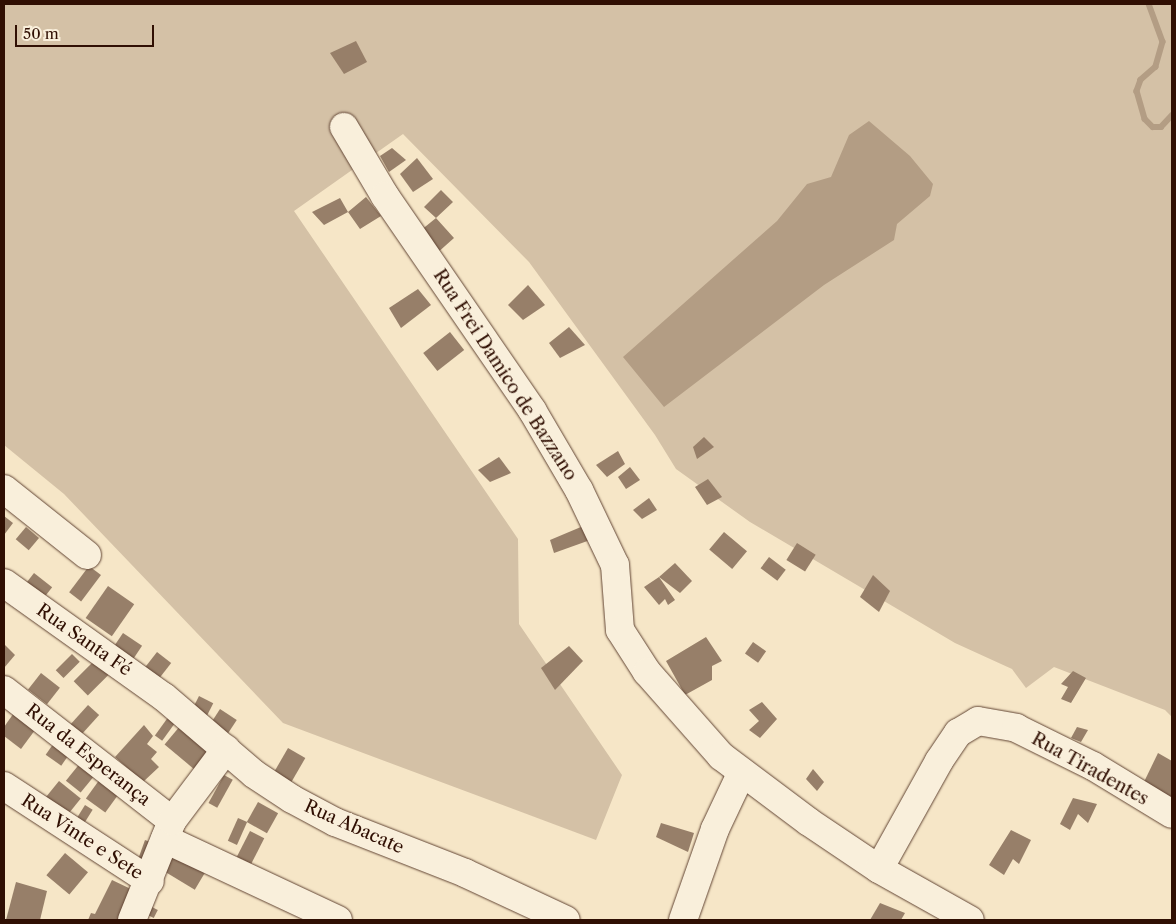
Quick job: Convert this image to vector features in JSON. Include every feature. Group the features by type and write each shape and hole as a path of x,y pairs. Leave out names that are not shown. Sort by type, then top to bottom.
{"street":[{"name":"Rua Frei Damico de Bazzano","path":"344,127 384,196 532,410 580,490 615,565 620,630 624,642 721,756 880,869 970,920"},
{"path":"4,489 87,555"},
{"name":"Rua Santa Fé","path":"4,583 164,697"},
{"name":"Rua da Esperança","path":"4,690 168,830 338,920"},
{"name":"Rua Abacate","path":"164,697 254,774 335,822 465,873 566,920"},
{"name":"Rua Tiradentes","path":"880,869 939,761 958,733 978,721 1024,732 1093,766 1172,814"},
{"path":"150,881 168,830 226,750"},
{"path":"682,920 715,829 742,772"},
{"name":"Rua Vinte e Sete","path":"4,786 150,881 132,920"}],"shaded area":[{"path":"4,4 1172,4 1172,717 1165,710 1054,667 1026,688 1012,669 955,643 750,522 676,469 655,435 529,262 403,134 294,211 518,539 519,624 622,775 596,840 283,723 64,494 4,445"},
{"path":"869,121 910,156 933,184 930,196 897,224 894,240 824,285 664,407 623,357 777,221 807,184 831,177 849,135"}],"building":[{"path":"356,41 367,62 344,74 330,53"},
{"path":"392,148 406,160 389,172 380,156"},
{"path":"417,158 433,179 413,192 400,174"},
{"path":"441,190 453,202 436,218 424,207"},
{"path":"366,197 381,216 360,229 348,212"},
{"path":"340,198 348,212 324,225 312,212"},
{"path":"436,218 454,238 436,254 420,231"},
{"path":"528,285 545,305 523,320 508,305"},
{"path":"418,289 431,305 401,328 389,308"},
{"path":"569,327 585,345 560,358 549,343"},
{"path":"450,332 464,350 437,371 423,353"},
{"path":"704,437 714,447 697,459 693,447"},
{"path":"618,451 625,464 607,477 596,465"},
{"path":"499,457 511,473 490,482 478,470"},
{"path":"630,467 640,480 626,489 618,477"},
{"path":"708,479 722,497 707,505 695,487"},
{"path":"649,498 657,510 642,519 633,510"},
{"path":"4,516 13,523 4,535"},
{"path":"588,524 593,539 554,553 550,540"},
{"path":"26,527 39,538 29,550 16,539"},
{"path":"724,532 747,551 732,569 709,550"},
{"path":"797,543 816,555 805,572 786,560"},
{"path":"769,557 786,570 777,581 761,568"},
{"path":"675,563 692,581 680,593 659,577"},
{"path":"89,566 101,575 81,601 69,592"},
{"path":"34,573 52,587 40,602 22,588"},
{"path":"873,575 890,591 879,612 860,597"},
{"path":"659,577 675,600 668,605 665,599 659,605 644,587"},
{"path":"108,586 134,604 112,636 86,618"},
{"path":"123,633 142,646 131,662 112,650"},
{"path":"706,637 722,661 712,666 712,680 685,695 666,661"},
{"path":"753,642 766,651 758,663 745,653"},
{"path":"4,644 15,655 4,668"},
{"path":"569,646 583,661 555,690 541,668"},
{"path":"157,652 171,663 159,678 145,667"},
{"path":"72,654 80,662 64,678 56,670"},
{"path":"97,658 111,672 88,695 74,681"},
{"path":"1073,671 1086,678 1071,703 1061,699 1068,687 1061,684"},
{"path":"41,673 60,688 47,704 28,690"},
{"path":"199,696 213,703 206,718 191,711"},
{"path":"762,702 777,719 760,738 749,730 759,721 749,710"},
{"path":"88,705 99,715 82,734 71,724"},
{"path":"220,709 237,720 228,733 211,722"},
{"path":"16,710 38,726 21,749 4,736 4,727"},
{"path":"169,716 176,721 162,741 155,735"},
{"path":"144,725 153,736 147,744 157,752 151,759 159,767 143,782 115,757"},
{"path":"180,726 212,753 197,771 165,744"},
{"path":"1077,727 1088,730 1081,742 1071,738"},
{"path":"56,740 72,751 61,766 46,755"},
{"path":"288,748 305,758 291,783 274,773"},
{"path":"1158,753 1172,761 1172,804 1143,784"},
{"path":"81,762 96,774 81,793 66,781"},
{"path":"813,769 824,782 817,791 806,779"},
{"path":"224,775 233,780 217,808 208,803"},
{"path":"100,779 119,793 105,813 86,798"},
{"path":"59,781 81,799 61,823 39,805"},
{"path":"1073,798 1097,804 1088,823 1078,814 1070,830 1060,824"},
{"path":"258,802 278,813 267,833 247,822"},
{"path":"85,805 93,810 79,831 72,826"},
{"path":"238,818 247,822 237,845 228,841"},
{"path":"661,823 694,833 688,852 656,837"},
{"path":"1011,830 1031,840 1019,864 1013,859 1004,875 989,865"},
{"path":"250,831 264,838 251,864 237,857"},
{"path":"145,840 158,845 136,865"},
{"path":"172,848 207,869 195,890 160,869"},
{"path":"65,853 88,872 69,894 46,875"},
{"path":"112,880 133,890 118,920 88,920 91,913 95,914"},
{"path":"16,882 47,891 40,920 6,920"},
{"path":"880,903 905,913 901,920 870,920"},
{"path":"148,905 158,910 154,918 144,913"}],"waterway":[{"path":"1149,4 1163,42 1156,67 1141,80 1137,91 1145,119 1153,127 1161,127 1172,115"}]}
